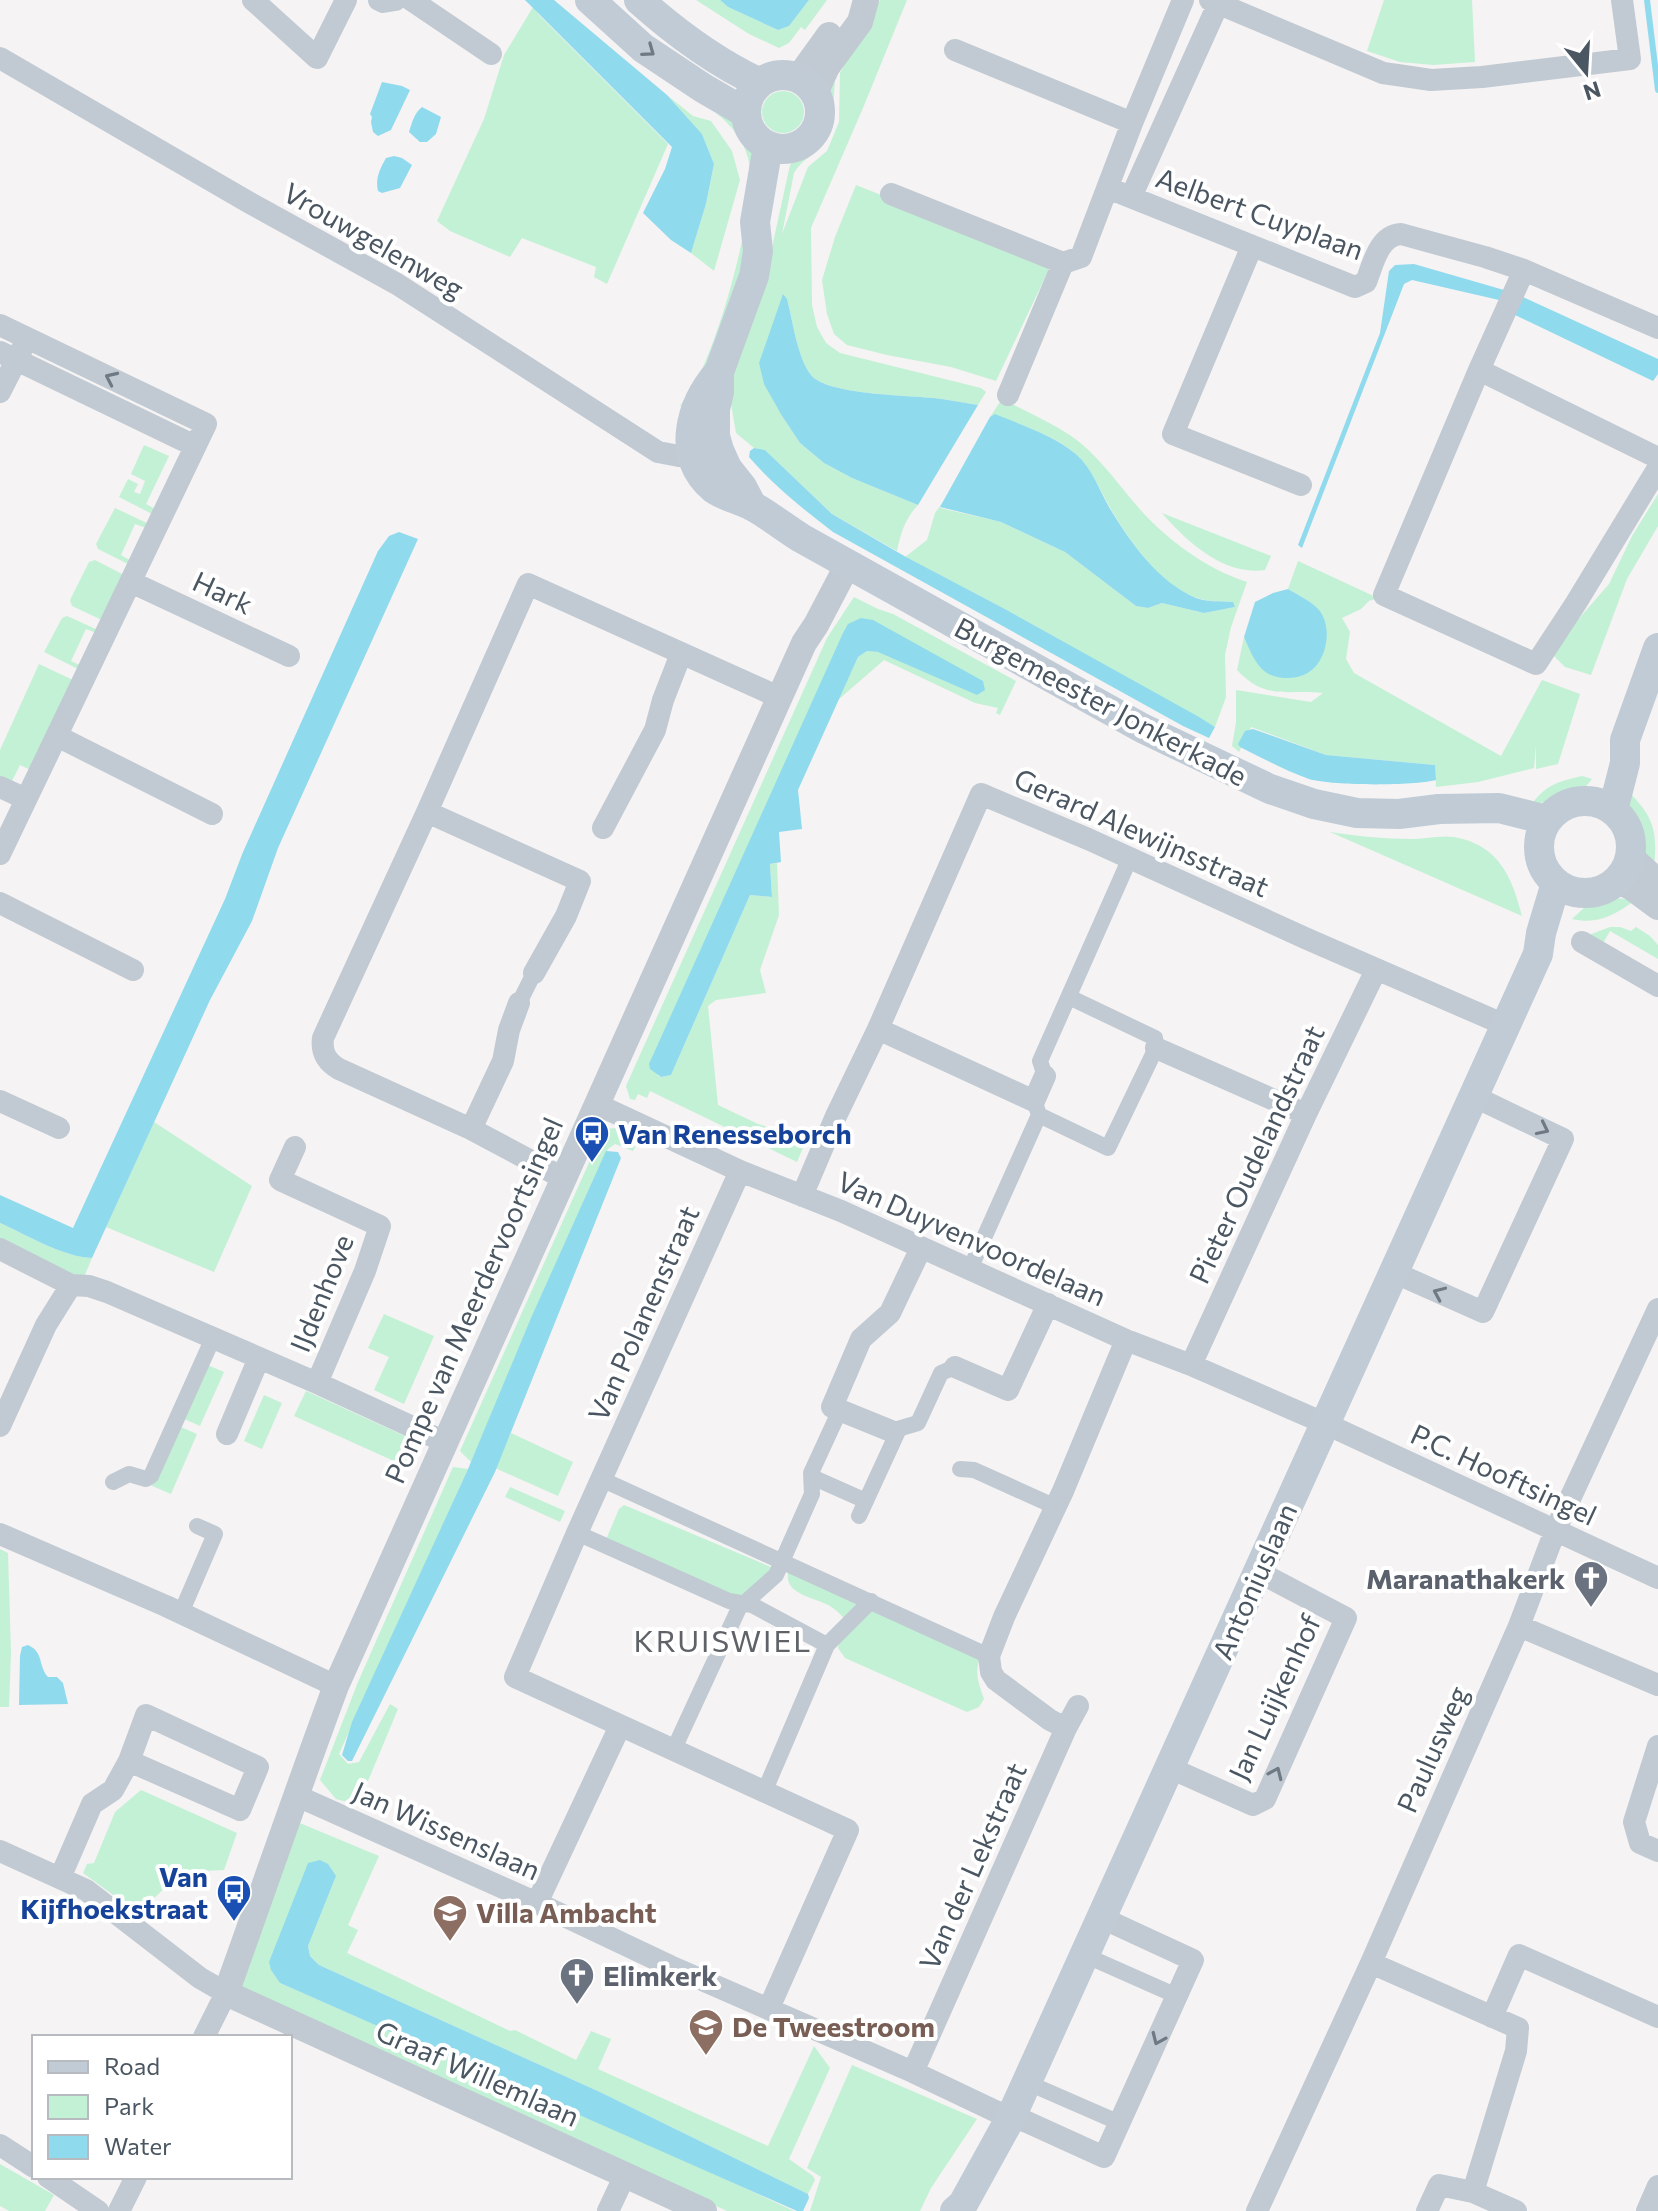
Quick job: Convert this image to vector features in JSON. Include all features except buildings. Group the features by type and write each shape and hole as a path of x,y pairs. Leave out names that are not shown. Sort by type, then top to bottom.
{"main road":[{"path":"590,0 643,48 746,113"},
{"path":"639,0 682,36 737,73 760,83"},
{"path":"778,76 806,86 819,103 816,130 805,142 778,148 759,141 752,133 746,113 750,97 760,83 778,76"},
{"name":"Burgemeester Jonkerkade","path":"778,148 774,226 758,251 754,276 719,372 714,424 705,452 727,468 752,506 801,538 1142,728 1270,789 1314,804 1357,813 1399,814 1475,809 1493,824 1543,830"},
{"path":"1603,805 1625,763 1625,740 1658,648"},
{"path":"1573,802 1603,805 1623,819 1629,831 1632,844 1624,869 1599,891 1568,888 1542,864 1539,853 1543,830 1554,812 1573,802"},
{"name":"Antoniuslaan","path":"960,2209 1011,2117 1104,1916 1505,1025 1538,954 1551,939 1568,888"}],"street":[{"path":"253,0 317,58 346,0"},
{"path":"379,0 395,0"},
{"path":"411,0 491,54"},
{"path":"806,86 827,67 860,22 863,0"},
{"path":"891,194 1063,263 1081,257 1183,0"},
{"path":"1216,1 1383,73 1431,80 1630,59 1622,0"},
{"name":"Aelbert Cuyplaan","path":"1131,197 1216,1"},
{"path":"955,50 1132,123"},
{"name":"Vrouwgelenweg","path":"0,58 397,284 658,452 679,456 705,452"},
{"name":"Aelbert Cuyplaan","path":"1108,188 1355,287 1366,282 1385,239 1401,234 1524,270 1658,328"},
{"path":"1252,246 1173,434 1301,485"},
{"path":"1008,395 1063,263"},
{"path":"1524,270 1384,595 1536,664 1658,468"},
{"path":"0,325 206,424 0,854"},
{"path":"0,392 8,356 27,338"},
{"path":"8,356 195,446"},
{"path":"1479,370 1658,458"},
{"path":"144,421 154,398"},
{"name":"Pompe van Meerdervoortsingel","path":"226,1993 336,1686 804,643 816,625 841,560"},
{"name":"Hark","path":"131,582 289,656"},
{"path":"563,1178 471,1129 339,1069 328,1061 322,1045 528,584 781,698"},
{"path":"603,828 655,730 681,654"},
{"path":"57,736 212,814"},
{"path":"0,787 26,799"},
{"name":"Gerard Alewijnsstraat","path":"802,1196 981,794 1505,1025"},
{"path":"427,812 580,881 566,916 519,1003 509,1030 503,1061 471,1129"},
{"path":"970,1269 1036,1108 1045,1076 1040,1061 1130,858"},
{"path":"1624,869 1658,882"},
{"path":"1624,869 1638,892 1658,907"},
{"path":"0,903 133,970"},
{"path":"1582,942 1658,986"},
{"name":"Pieter Oudelandstraat","path":"1191,1365 1376,970"},
{"path":"878,1029 1036,1108 1108,1148 1156,1048 1155,1038 1069,997"},
{"path":"1156,1048 1306,1114"},
{"path":"1393,1272 1483,1312 1563,1139 1473,1096"},
{"path":"0,1101 59,1128"},
{"name":"Van Duyvenvoordelaan","path":"596,1104 740,1171 1324,1423"},
{"name":"IJdenhove","path":"295,1147 280,1180 380,1226 365,1271 317,1383"},
{"name":"Van Polanenstraat","path":"740,1171 515,1677 848,1830 769,2008"},
{"path":"921,1248 890,1313 861,1339 832,1407 895,1430 918,1423 941,1373 955,1367 1008,1390 1048,1304"},
{"name":"IJdenhove","path":"0,1249 71,1285 89,1286 107,1292 445,1442"},
{"path":"0,1426 46,1325 71,1285"},
{"name":"Paulusweg","path":"1257,2211 1371,1963 1519,1626 1555,1531 1658,1309"},
{"path":"113,1482 129,1474 146,1479 151,1476 213,1338"},
{"path":"1066,1728 1050,1720 996,1680 991,1672 989,1656 1126,1340"},
{"name":"IJdenhove","path":"227,1434 259,1358"},
{"path":"673,1751 739,1608 776,1575 812,1486 811,1473 840,1410"},
{"name":"P.C. Hooftsingel","path":"1324,1423 1658,1578"},
{"path":"812,1486 863,1508 895,1430"},
{"path":"960,1469 974,1470 1056,1507"},
{"path":"601,1479 989,1656"},
{"path":"181,1613 215,1534 197,1526"},
{"path":"577,1533 729,1601 745,1603 766,1612 827,1645"},
{"path":"0,1534 181,1613 336,1686"},
{"name":"Jan Luijkenhof","path":"1170,1768 1253,1805 1265,1799 1346,1618 1270,1578 1256,1574"},
{"path":"765,1790 827,1645 871,1601"},
{"path":"1519,1626 1658,1685"},
{"name":"Van der Lekstraat","path":"913,2072 1078,1706"},
{"path":"60,1878 92,1804 113,1790 129,1761 146,1715 258,1767 240,1810 129,1761"},
{"path":"537,1903 620,1726"},
{"path":"1658,1746 1634,1822 1640,1843 1658,1851"},
{"name":"Jan Wissenslaan","path":"295,1795 670,1966 1104,2157 1120,2123"},
{"path":"0,1851 86,1890 200,1978 226,1993 205,2035"},
{"path":"1042,2089 1120,2123 1193,1960 1104,1916"},
{"path":"1492,2017 1519,1955 1658,2017"},
{"path":"1098,1961 1177,1996"},
{"path":"1371,1963 1518,2028 1516,2051 1473,2192"},
{"name":"Graaf Willemlaan","path":"226,1993 704,2211"},
{"path":"0,2145 32,2166"},
{"path":"608,2211 625,2175"},
{"path":"51,2179 98,2211"},
{"path":"119,2211 135,2179"},
{"path":"1427,2211 1439,2185 1473,2192 1516,2211"},
{"path":"1647,2211 1658,2186"}],"green space":[{"path":"696,0 720,0 728,7 778,30 789,26 809,0 827,0 805,30 801,27 789,43 779,48 749,34"},
{"path":"880,0 907,0 811,228 812,305 817,327 826,343 840,353 981,388 986,392 978,405 853,391 820,382 811,375 802,359 787,299 782,416 800,443 824,463 918,505 904,526 897,551 832,514 765,450 754,448 736,433 731,404 723,400 769,261 790,165 820,136 826,116 825,93 835,79 828,134 794,173 782,234 808,167 827,151 839,122 840,73 848,58 846,56"},
{"path":"1384,0 1472,0 1475,62 1433,65 1400,62 1367,51"},
{"path":"533,7 668,144 607,284 594,277 596,267 522,238 510,257 450,231 437,221 484,119 504,55"},
{"path":"783,91 798,97 804,112 798,127 783,133 768,127 762,112 768,97"},
{"path":"667,95 693,116 711,121 732,151 740,180 714,271 691,253 714,164 702,134"},
{"path":"716,113 739,123 754,150 746,245 739,274 690,409 680,406 702,369 719,324 737,264 748,204 750,178 746,151 736,133"},
{"path":"856,185 1047,261 1050,267 996,381 951,367 847,345 834,334 827,314 822,280"},
{"path":"1002,399 1078,441 1153,523 1174,541 1209,565 1247,582 1231,627 1225,655 1226,697 1215,727 1003,608 905,557 927,540 935,513 943,502 940,508 1001,522 1065,552 1136,606 1148,608 1162,603 1204,613 1235,607 1232,602 1205,600 1187,594 1160,574 1125,531 1078,456 1039,432 995,415 990,417"},
{"path":"144,445 169,456 146,504 159,511 156,516 119,497 128,479 138,484 134,492 140,494 145,481 131,474"},
{"path":"1658,494 1658,526 1627,579 1591,675 1565,667 1554,656 1555,646 1609,584 1632,536"},
{"path":"115,508 151,525 149,529 135,524 121,555 133,562 132,566 98,549 96,544"},
{"path":"1162,513 1271,556 1265,570 1235,568 1208,555"},
{"path":"95,560 126,576 104,621 72,606 70,600 89,562"},
{"path":"1298,561 1378,598 1342,618 1350,632 1346,659 1354,673 1501,756 1542,680 1580,694 1558,764 1536,769 1536,745 1534,768 1478,782 1436,787 1435,765 1326,755 1251,727 1239,752 1232,746 1236,690 1311,702 1323,693 1267,690 1237,670 1244,637 1255,660 1326,644 1324,623 1318,610 1288,589"},
{"path":"854,597 893,614 1016,681 1000,715 996,713 998,708 975,703 884,660 838,700 858,657 867,651 878,652 873,620 657,1075 671,1075 750,895 772,897 770,864 777,863 779,915 760,970 766,993 716,1000 708,1006 718,1105 758,1124 807,1138 797,1162 650,1091 647,1098 638,1094 635,1100 630,1099 626,1086 827,638"},
{"path":"67,616 100,631 99,634 86,629 71,661 84,667 82,671 44,652 62,618"},
{"path":"39,664 75,681 33,771 20,765 12,781 0,776 0,750"},
{"path":"1582,776 1592,779 1582,791 1530,806 1552,785"},
{"path":"1626,789 1652,824 1654,868 1641,852 1637,820 1626,806"},
{"path":"1330,832 1401,839 1454,837 1469,841 1493,855 1501,865 1522,916"},
{"path":"1615,898 1635,900 1606,917 1590,921 1572,919 1586,906"},
{"path":"1610,927 1631,931 1636,927 1650,936 1658,945 1658,959 1610,931 1602,945 1586,936"},
{"path":"154,1122 252,1186 214,1272 106,1227"},
{"path":"617,1128 641,1136 633,1151 615,1144 608,1149 471,1462 460,1451 604,1129"},
{"path":"0,1223 57,1250 92,1258 84,1277 71,1274 0,1240"},
{"path":"384,1314 434,1336 404,1404 374,1390 389,1357 368,1348"},
{"path":"205,1364 224,1372 200,1426 182,1418"},
{"path":"306,1391 416,1441 405,1466 294,1416"},
{"path":"264,1395 282,1403 262,1449 244,1441"},
{"path":"176,1425 197,1434 171,1494 150,1485"},
{"path":"511,1433 573,1462 558,1496 495,1468"},
{"path":"453,1467 468,1469 339,1754 348,1764 359,1762 390,1704 398,1709 358,1805 336,1799 320,1780 358,1682"},
{"path":"510,1487 565,1511 560,1522 505,1497"},
{"path":"624,1505 771,1567 767,1583 728,1605 602,1549 619,1509"},
{"path":"0,1549 8,1553 9,1707 0,1707"},
{"path":"788,1572 980,1658 977,1674 984,1699 979,1707 967,1712 845,1658 838,1648 849,1624 830,1606 791,1586"},
{"path":"141,1790 237,1833 224,1870 182,1872 138,1913 83,1873 87,1864 94,1863 115,1812"},
{"path":"295,1821 379,1856 348,1925 358,1930 347,1953 576,2060 591,2031 611,2039 598,2069 768,2146 814,2046 830,2068 789,2159 813,2176 815,2180 808,2194 600,2092 319,1965 310,1956 308,1946 336,1876 280,1983 794,2211 727,2211 243,1989 236,1981"},
{"path":"852,2065 977,2119 931,2188 920,2211 810,2211 821,2177 807,2168"},
{"path":"0,2164 54,2195 45,2211 9,2211 0,2206"}],"water":[{"path":"525,0 554,0 667,95 702,134 714,164 691,253 671,240 643,213 665,169 672,147"},
{"path":"720,0 809,0 789,26 778,30 728,7"},
{"path":"382,82 410,90 391,130 378,136 373,132 370,114"},
{"path":"422,107 441,117 436,134 427,142 420,142 409,132 415,115"},
{"path":"394,156 412,165 400,188 382,193 378,191 379,174 386,158"},
{"path":"1414,264 1504,290 1499,300 1412,280 1404,284 1302,548 1298,545 1380,333 1389,271 1395,265"},
{"path":"783,294 787,299 802,359 811,375 820,382 853,391 978,405 918,505 824,463 800,443 782,416 764,384 759,363"},
{"path":"1523,297 1658,359 1658,374 1653,381 1515,315"},
{"path":"995,414 1049,437 1077,455 1091,473 1126,534 1146,560 1169,582 1196,598 1233,602 1235,607 1204,613 1162,603 1148,608 1136,606 1065,552 1001,522 940,507 990,417"},
{"path":"754,448 765,450 832,514 1199,717 1215,727 1209,738 833,532 759,468 749,457"},
{"path":"399,532 418,539 278,848 252,921 210,1000 92,1258 57,1250 0,1223 0,1195 73,1228 225,899 243,852 378,551 389,536"},
{"path":"1288,589 1319,610 1327,634 1324,652 1315,667 1300,676 1282,678 1262,669 1244,637 1255,602"},
{"path":"861,618 873,620 983,681 985,690 977,695 878,652 867,651 858,657 798,790 802,829 779,832 781,862 770,864 772,897 750,895 671,1075 661,1077 650,1069 649,1064 843,633 848,624"},
{"path":"1253,729 1326,755 1435,765 1436,780 1372,784 1309,779 1240,747 1238,744 1245,731"},
{"path":"606,1151 618,1152 621,1158 495,1472 352,1761 348,1761 342,1755 352,1722 468,1469"},
{"path":"28,1645 39,1655 48,1677 57,1677 63,1683 68,1704 19,1705 20,1656 22,1647"},
{"path":"320,1860 328,1864 336,1876 308,1946 310,1956 319,1965 600,2092 808,2194 803,2211 280,1983 269,1962 308,1863"}],"waterway":[{"path":"1647,0 1658,90"}],"place":[{"name":"Van Renesseborch","path":"592,1164"},
{"name":"Maranathakerk","path":"1591,1609"},
{"name":"Van Kijfhoekstraat","path":"234,1923"},
{"name":"Villa Ambacht","path":"450,1943"},
{"name":"Elimkerk","path":"577,2006"},
{"name":"De Tweestroom","path":"706,2057"}],"district":[{"name":"KRUISWIEL","path":"723,1639"}]}
